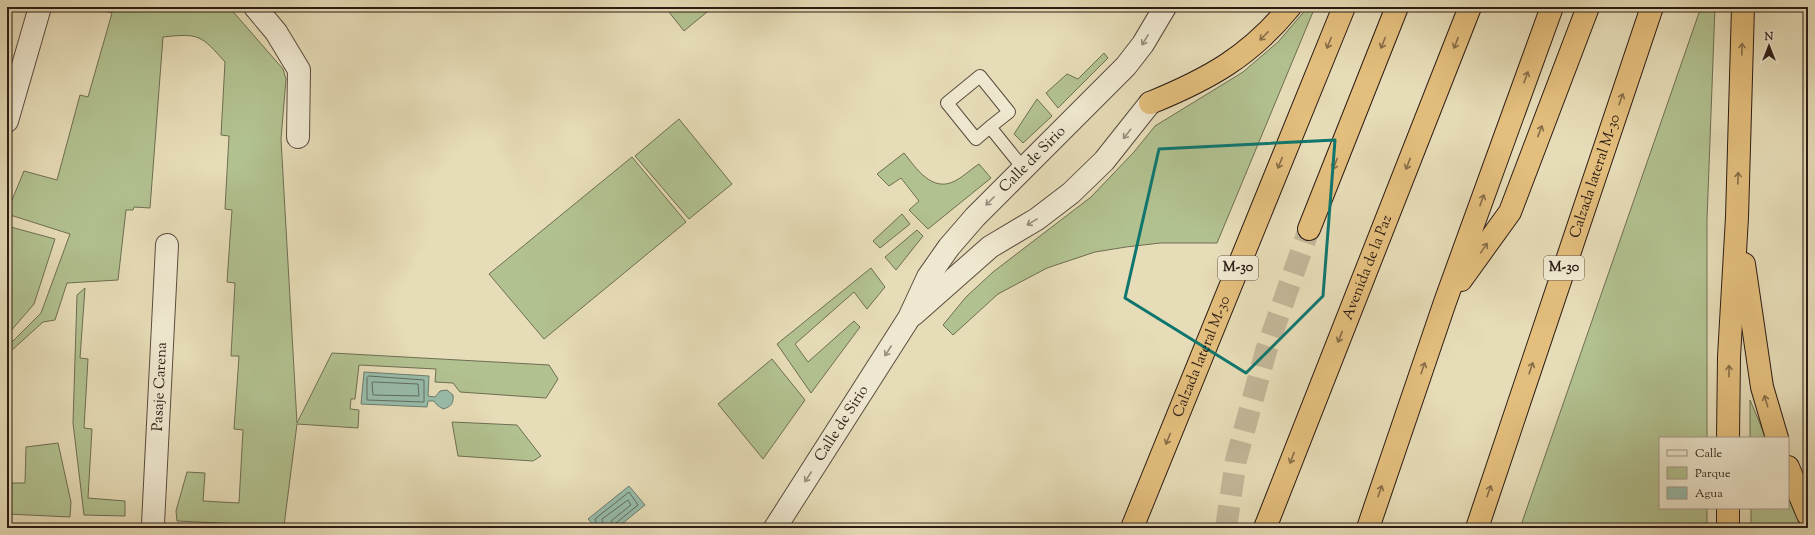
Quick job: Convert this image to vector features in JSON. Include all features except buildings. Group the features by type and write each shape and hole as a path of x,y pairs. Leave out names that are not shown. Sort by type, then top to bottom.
{"highway":[{"path":"1150,103 1191,86 1232,63 1255,45 1290,7"},
{"name":"Calzada lateral M-30","path":"1132,528 1344,7"},
{"path":"1309,229 1397,7"},
{"name":"Avenida de la Paz","path":"1265,528 1470,7"},
{"path":"1368,528 1446,302 1552,7"},
{"path":"1446,302 1510,212 1588,7"},
{"name":"Calzada lateral M-30","path":"1477,528 1652,7"},
{"path":"1728,437 1729,357 1737,217 1743,7"},
{"path":"1737,217 1762,387 1777,437"},
{"path":"1789,470 1808,515"},
{"path":"1728,509 1728,528"}],"street":[{"path":"7,121 40,7"},
{"path":"255,7 276,32 299,70 298,137"},
{"name":"Calle de Sirio","path":"775,528 909,318 928,277 949,247 975,216 1126,66 1143,44 1166,7"},
{"name":"Calle de Sirio","path":"909,318 946,288 990,247 1037,219 1072,193 1104,161 1150,103"},
{"name":"Pasaje Carena","path":"154,528 167,245"}],"lane":[{"path":"980,76 1009,112 990,127 976,139 947,103 980,76"},
{"path":"990,127 1023,168"}],"highlighted area":[{"path":"1335,140 1323,296 1246,373 1125,298 1159,149"}],"green space":[{"path":"92,7 229,7 283,69 286,79 281,139 297,423 332,353 549,365 558,379 546,398 460,392 453,383 435,382 436,369 359,365 355,399 351,399 350,409 359,410 358,428 297,424 284,526 177,521 176,511 187,472 205,473 203,501 239,503 243,430 234,429 239,356 231,356 235,283 227,282 232,210 225,209 229,136 221,135 225,62 204,41 192,36 184,35 163,37 150,208 134,207 133,210 126,210 118,280 67,283 55,320 43,322 12,350 7,350 7,341 13,341 41,313 70,234 7,214 7,212 24,171 57,180 80,95 88,97 112,13"},
{"path":"665,7 713,7 684,31"},
{"path":"1308,7 1315,7 1217,243 1160,243 1095,252 1047,268 998,294 953,335 943,325 966,297 993,272 1091,197 1134,152 1155,126 1243,72 1278,42"},
{"path":"1701,7 1715,7 1707,220 1707,437 1659,437 1659,509 1707,509 1707,528 1520,528"},
{"path":"1104,53 1108,58 1058,108 1046,93 1067,74 1078,79"},
{"path":"1037,99 1052,116 1023,143 1014,134"},
{"path":"679,119 732,184 689,219 635,156"},
{"path":"904,153 919,172 925,177 939,184 947,184 955,181 979,164 991,178 928,229 909,210 919,201 901,178 889,186 877,174"},
{"path":"632,157 686,222 544,339 489,274"},
{"path":"902,214 910,224 880,248 873,241"},
{"path":"7,226 55,239 34,304 9,333 7,333"},
{"path":"917,230 923,236 896,270 885,257"},
{"path":"871,268 885,287 867,309 854,292 795,344 808,362 854,321 860,327 811,393 777,344"},
{"path":"85,288 80,358 88,359 84,428 92,429 88,498 125,501 125,516 84,515 73,423 77,295"},
{"path":"772,359 805,400 763,459 718,404"},
{"path":"1750,400 1766,437 1750,437"},
{"path":"452,422 517,425 541,456 533,461 458,456"},
{"path":"58,443 71,502 70,517 7,514 7,483 25,483 26,447"},
{"path":"1789,492 1804,528 1751,528 1751,509 1789,509"}],"water":[{"path":"364,372 429,376 428,396 435,397 440,391 447,390 453,395 453,400 450,406 443,409 434,401 428,401 427,407 361,404"},
{"path":"629,486 645,505 617,528 596,528 588,519"}],"tunnel":[{"path":"1226,528 1236,460 1266,351 1309,229"}]}
